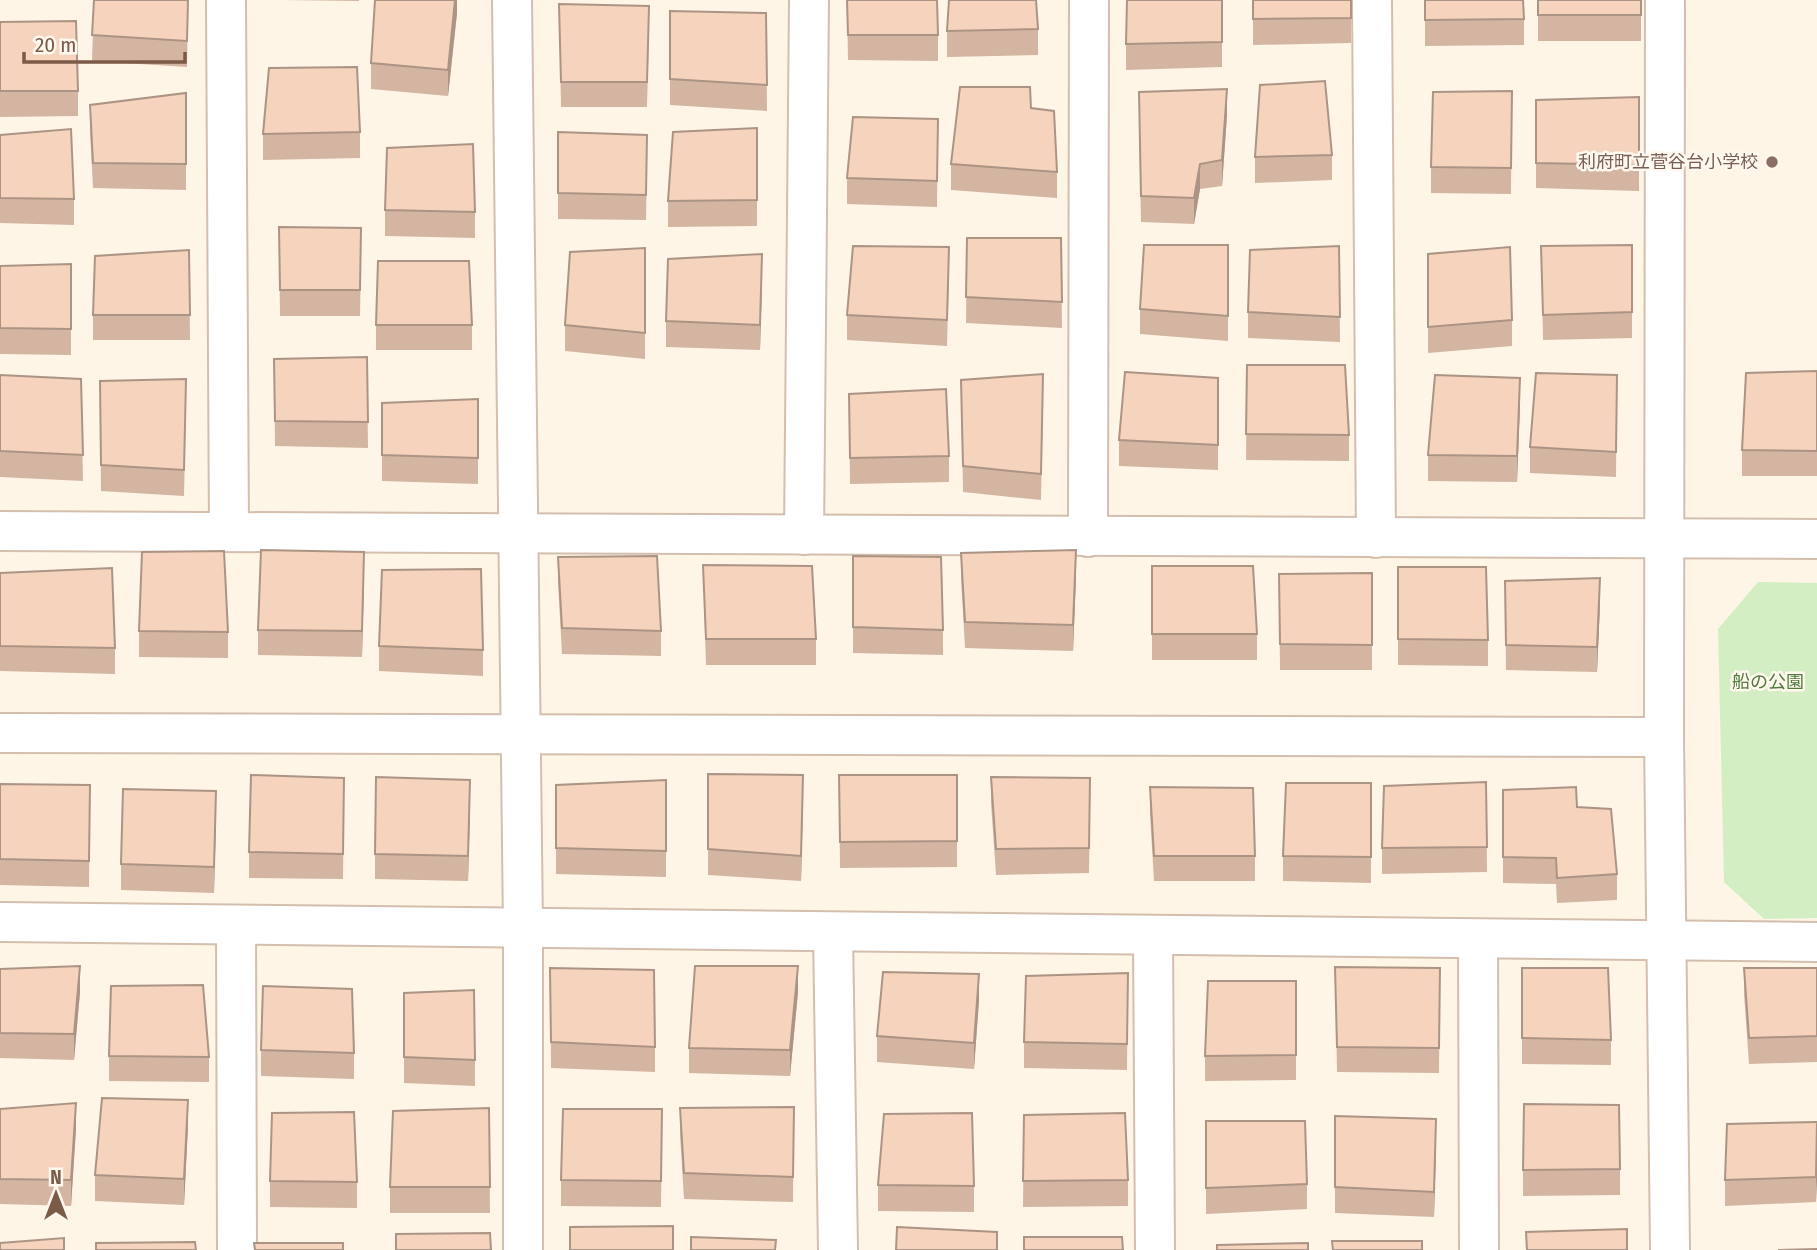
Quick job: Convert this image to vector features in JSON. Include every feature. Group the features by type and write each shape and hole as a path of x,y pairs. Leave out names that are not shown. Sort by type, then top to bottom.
{"street":[{"path":"226,0 229,532"},
{"path":"512,0 523,928 523,1250"},
{"path":"804,535 809,0"},
{"path":"1088,537 1089,0"},
{"path":"1372,0 1376,538"},
{"path":"1665,0 1664,737 1670,1250"},
{"path":"0,531 1817,539"},
{"path":"0,733 1664,737"},
{"path":"0,922 1817,942"},
{"path":"236,925 237,1250"},
{"path":"833,932 838,1250"},
{"path":"1153,936 1155,1250"},
{"path":"1478,940 1479,1250"}],"green space":[{"name":"船の公園","path":"1758,582 1817,583 1817,918 1764,919 1724,882 1718,629"}],"building":[{"path":"94,0 188,0 187,41 92,35"},
{"path":"375,0 455,0 448,70 371,63"},
{"path":"847,0 937,0 938,35 848,35"},
{"path":"949,0 1036,0 1038,29 947,31"},
{"path":"1127,0 1222,0 1222,42 1126,44"},
{"path":"1253,0 1351,0 1351,18 1253,19"},
{"path":"1425,0 1523,0 1524,19 1425,20"},
{"path":"1538,0 1641,0 1641,15 1538,15"},
{"path":"559,4 649,6 647,82 561,82"},
{"path":"670,11 766,13 767,85 670,79"},
{"path":"76,21 78,91 0,91 0,22"},
{"path":"357,67 360,132 263,134 269,68"},
{"path":"1325,81 1332,155 1255,157 1260,85"},
{"path":"960,87 1030,87 1031,108 1054,111 1057,172 951,164"},
{"path":"1227,89 1222,160 1200,164 1194,198 1141,196 1139,92"},
{"path":"1512,91 1511,168 1431,167 1433,92"},
{"path":"186,93 186,164 93,163 90,105"},
{"path":"1639,97 1639,165 1536,163 1536,100"},
{"path":"853,117 938,119 937,181 847,178"},
{"path":"757,128 757,200 668,201 673,132"},
{"path":"71,129 74,199 0,198 0,135"},
{"path":"558,132 647,135 646,195 558,193"},
{"path":"473,144 475,212 385,210 387,148"},
{"path":"279,227 361,228 360,290 280,290"},
{"path":"967,238 1061,238 1062,302 966,297"},
{"path":"1144,245 1228,245 1228,316 1140,309"},
{"path":"1632,245 1632,312 1543,315 1541,246"},
{"path":"853,246 949,247 947,320 847,315"},
{"path":"1339,246 1340,317 1248,312 1250,250"},
{"path":"1510,247 1512,320 1428,327 1428,254"},
{"path":"645,248 645,333 565,325 570,252"},
{"path":"189,250 190,315 93,315 95,256"},
{"path":"762,254 760,325 666,321 668,259"},
{"path":"378,261 469,261 472,325 376,325"},
{"path":"71,264 71,329 0,328 0,266"},
{"path":"367,357 368,422 275,421 274,359"},
{"path":"1247,365 1345,365 1349,435 1246,434"},
{"path":"1817,371 1817,451 1742,450 1746,373"},
{"path":"1125,372 1218,378 1218,445 1119,440"},
{"path":"1536,373 1617,375 1616,452 1530,447"},
{"path":"1043,374 1041,474 963,466 961,380"},
{"path":"0,375 81,379 83,455 0,451"},
{"path":"1435,375 1520,378 1517,456 1428,455"},
{"path":"186,379 184,470 101,465 100,381"},
{"path":"946,389 949,456 850,458 849,394"},
{"path":"478,399 478,458 382,455 382,403"},
{"path":"261,550 364,552 362,631 258,630"},
{"path":"1076,550 1073,625 965,622 961,553"},
{"path":"224,551 228,632 139,631 142,552"},
{"path":"657,556 661,631 562,628 558,557"},
{"path":"853,556 941,557 943,630 853,627"},
{"path":"703,565 812,566 816,639 706,639"},
{"path":"1152,566 1253,566 1257,634 1152,634"},
{"path":"1398,567 1486,567 1488,640 1398,639"},
{"path":"112,568 115,648 0,646 0,573"},
{"path":"481,569 483,650 379,646 382,570"},
{"path":"1372,573 1372,645 1280,644 1279,574"},
{"path":"1600,578 1597,647 1506,645 1505,581"},
{"path":"708,774 803,775 801,856 708,849"},
{"path":"251,775 344,778 343,854 249,852"},
{"path":"839,775 957,775 957,841 840,842"},
{"path":"376,777 470,780 468,856 375,854"},
{"path":"991,777 1090,778 1089,848 996,849"},
{"path":"666,780 666,851 556,848 556,785"},
{"path":"1486,782 1487,847 1382,848 1384,786"},
{"path":"1286,783 1371,783 1371,857 1283,856"},
{"path":"0,784 90,785 89,861 0,859"},
{"path":"1150,787 1253,788 1255,856 1154,856"},
{"path":"1576,787 1577,807 1611,809 1617,874 1557,878 1556,858 1503,857 1503,790"},
{"path":"123,789 216,791 214,867 121,864"},
{"path":"80,966 74,1034 0,1033 0,969"},
{"path":"695,966 798,966 790,1050 689,1048"},
{"path":"1335,967 1440,968 1439,1048 1337,1047"},
{"path":"550,968 654,970 655,1047 551,1042"},
{"path":"1522,968 1608,968 1611,1040 1522,1038"},
{"path":"1744,968 1817,968 1817,1036 1749,1038"},
{"path":"883,972 979,974 974,1043 877,1036"},
{"path":"1128,973 1127,1044 1024,1042 1026,976"},
{"path":"1208,981 1296,981 1296,1055 1205,1056"},
{"path":"203,985 209,1057 109,1056 111,986"},
{"path":"263,986 352,989 354,1053 261,1050"},
{"path":"474,990 475,1060 404,1057 404,993"},
{"path":"102,1098 188,1100 184,1179 95,1175"},
{"path":"76,1103 71,1180 0,1179 0,1109"},
{"path":"1524,1104 1619,1105 1620,1169 1523,1170"},
{"path":"794,1107 793,1177 684,1173 680,1108"},
{"path":"489,1108 490,1187 390,1187 393,1111"},
{"path":"563,1109 662,1109 661,1181 561,1180"},
{"path":"354,1112 357,1182 270,1181 272,1113"},
{"path":"972,1113 974,1186 878,1185 884,1114"},
{"path":"1125,1113 1128,1180 1023,1181 1024,1115"},
{"path":"1335,1116 1436,1119 1434,1192 1335,1187"},
{"path":"1206,1121 1305,1121 1307,1184 1206,1188"},
{"path":"1817,1122 1816,1177 1725,1180 1727,1124"},
{"path":"673,1226 673,1250 570,1250 570,1227"},
{"path":"897,1227 997,1232 997,1250 896,1250"},
{"path":"1627,1229 1627,1250 1527,1250 1526,1232"},
{"path":"490,1233 491,1250 396,1250 396,1234"},
{"path":"691,1237 776,1240 775,1250 691,1250"},
{"path":"1024,1237 1122,1237 1123,1250 1024,1250"},
{"path":"64,1238 64,1250 0,1250 0,1243"},
{"path":"1332,1241 1422,1241 1422,1250 1333,1250"},
{"path":"195,1242 196,1250 96,1250 96,1243"},
{"path":"254,1243 343,1243 343,1250 255,1250"},
{"path":"1308,1243 1308,1250 1217,1250 1217,1245"}],"place":[{"name":"利府町立菅谷台小学校","path":"1772,162"}]}
